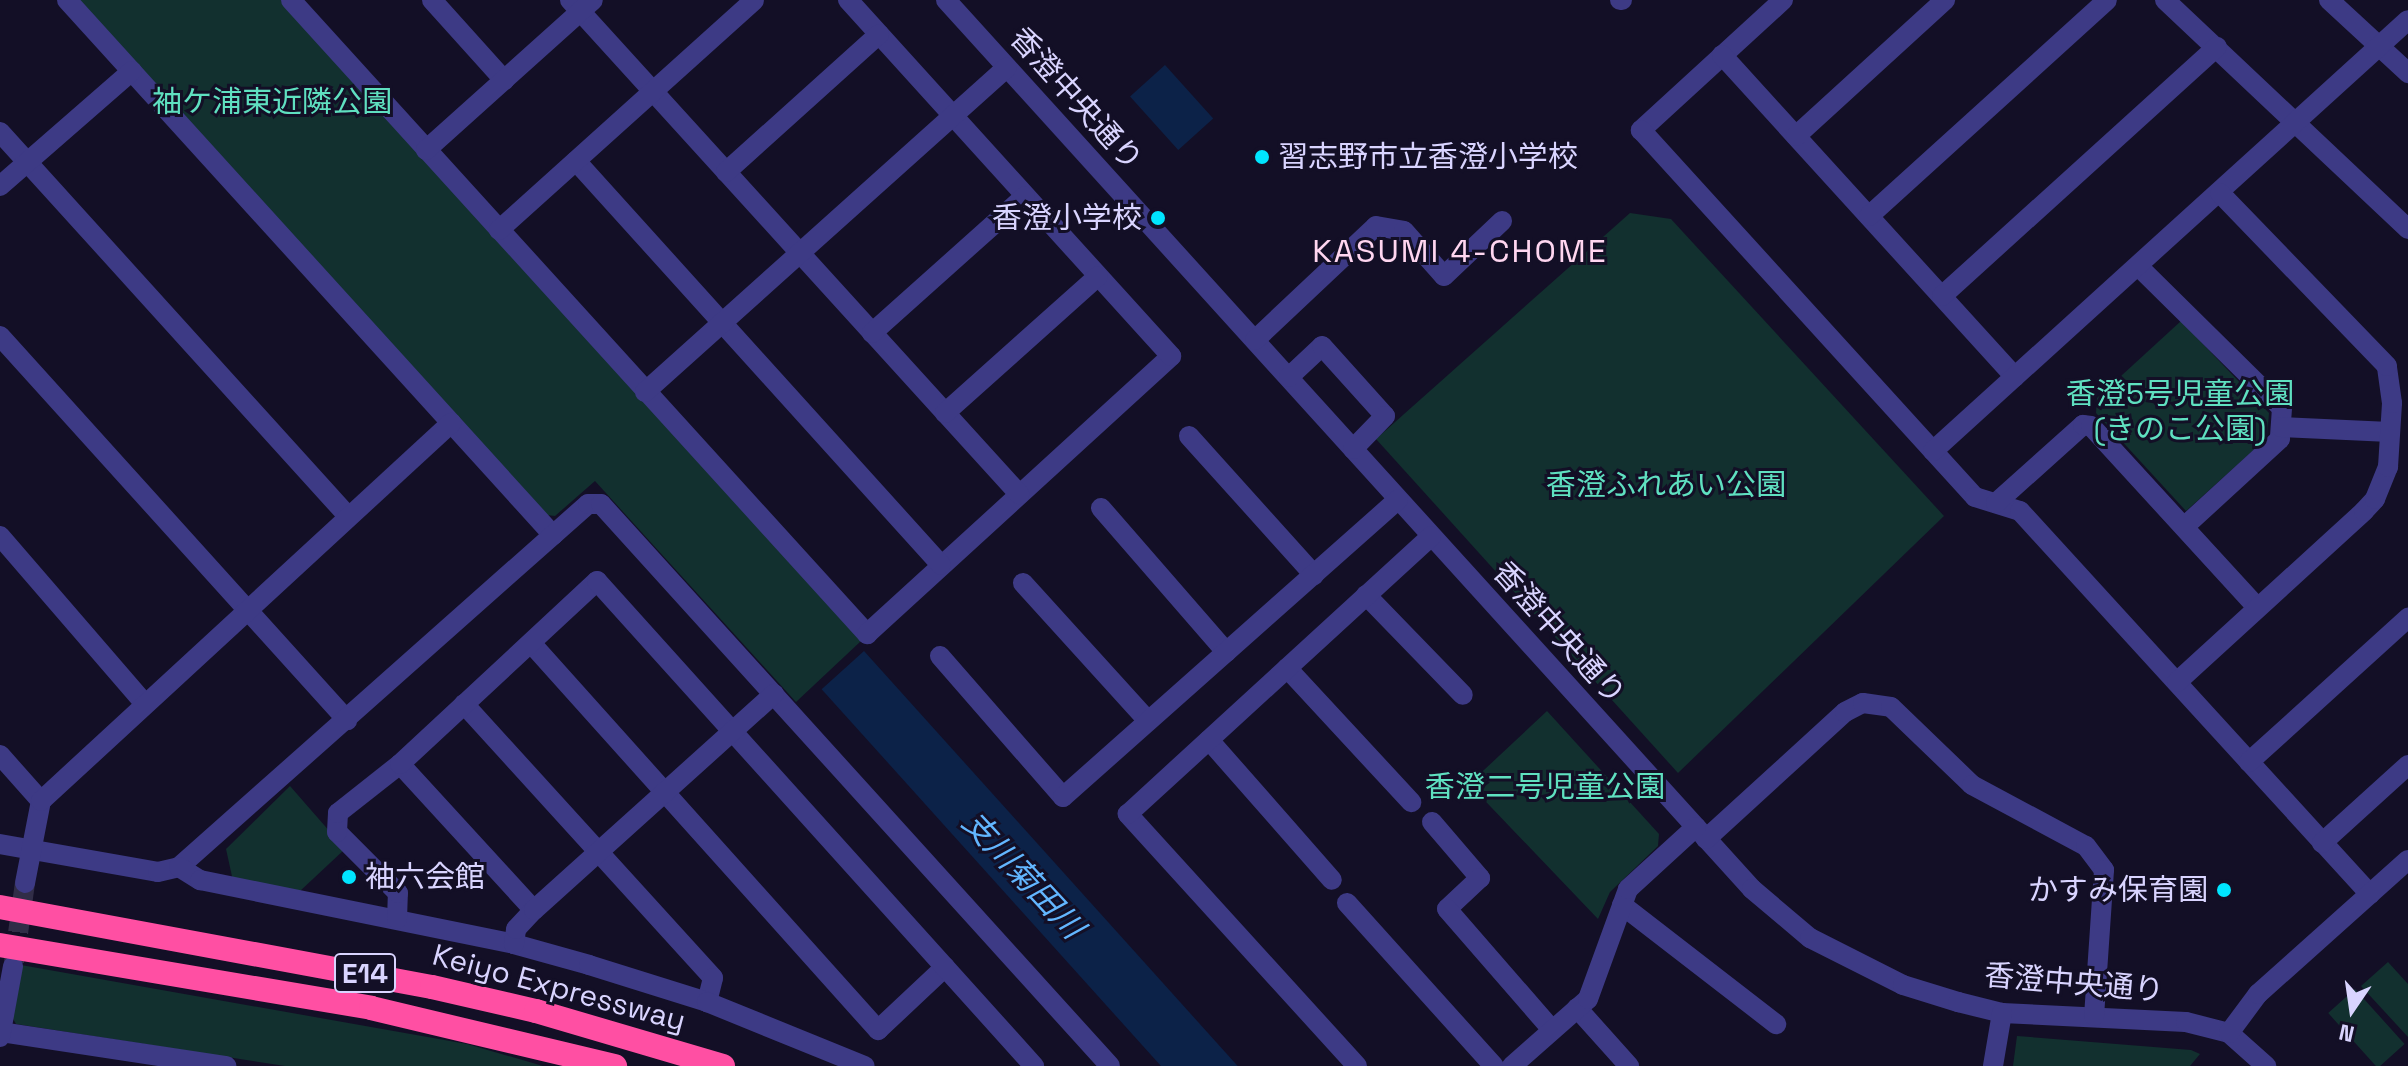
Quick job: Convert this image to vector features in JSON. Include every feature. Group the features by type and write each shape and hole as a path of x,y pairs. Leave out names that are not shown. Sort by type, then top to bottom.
{"highway":[{"name":"Keiyo Expressway","path":"0,907 432,987 536,1011 723,1066"},
{"name":"Keiyo Expressway","path":"0,945 371,1008 615,1066"}],"street":[{"path":"67,0 553,535"},
{"path":"291,0 867,634 1171,356 848,0"},
{"path":"432,0 504,80"},
{"path":"499,230 754,0"},
{"name":"香澄中央通り","path":"946,0 1752,889 1810,938 1847,961 1903,985 2002,1013 2186,1022 2229,1033 2266,1066"},
{"path":"1783,0 1641,130 1975,497 2020,511 2370,894"},
{"path":"1796,136 1945,0"},
{"path":"1869,216 2107,0"},
{"path":"2165,0 2299,121 2408,229"},
{"path":"2329,0 2408,73"},
{"path":"426,150 504,80 581,4 653,91 1019,494"},
{"path":"1933,451 2408,20"},
{"path":"726,172 879,34"},
{"path":"1942,296 2217,47"},
{"path":"1722,55 2015,377"},
{"path":"645,392 1007,67"},
{"path":"0,186 132,71"},
{"path":"0,132 348,516"},
{"path":"576,161 941,565"},
{"path":"2177,682 2375,499 2388,467 2390,432 2400,403 2387,366 2375,350 2220,193"},
{"path":"872,333 1025,196"},
{"path":"1255,340 1376,226 1404,231 1444,276 1502,221"},
{"path":"2138,266 2282,408 2280,439 2185,526"},
{"path":"945,413 1098,276"},
{"path":"0,336 347,720"},
{"path":"1289,377 1322,346 1385,416 1353,449"},
{"path":"25,883 41,801 245,608 451,423"},
{"path":"1996,503 2083,425 2091,426 2257,607"},
{"path":"2281,427 2390,432"},
{"path":"1189,436 1314,575"},
{"path":"940,656 1063,797 1398,500"},
{"path":"0,844 158,872 179,867 221,833 588,504 601,504 1110,1066"},
{"path":"1101,508 1226,652"},
{"path":"0,536 145,704"},
{"path":"1357,1066 1128,814 1431,536"},
{"path":"397,919 398,893 334,823 338,813 400,764 597,581 1034,1066"},
{"path":"1023,583 1148,721"},
{"path":"1366,595 1463,695"},
{"path":"2249,762 2408,618"},
{"path":"531,643 878,1030 945,967"},
{"path":"1287,668 1411,802"},
{"path":"514,944 516,929 534,910 774,694"},
{"path":"1512,1066 1588,999 1628,889 1701,833 1845,712 1863,703 1891,707 1972,785 2086,846 2104,870 2094,1016"},
{"path":"464,704 713,978 707,1002"},
{"path":"1209,740 1332,880"},
{"path":"0,755 41,801"},
{"path":"400,764 534,910"},
{"path":"2322,843 2408,765"},
{"path":"1432,822 1480,878 1447,909 1552,1030"},
{"path":"2229,1033 2258,994 2408,860"},
{"path":"179,867 200,880 514,944 707,1002 865,1066"},
{"path":"1347,903 1494,1066"},
{"path":"1622,905 1776,1024"},
{"path":"13,966 0,1034 226,1066"},
{"path":"1577,1008 1629,1066"},
{"path":"1993,1066 2002,1013"}],"green space":[{"name":"袖ケ浦東近隣公園","path":"79,0 281,0 861,641 796,702 595,481 555,516 547,515"},
{"name":"香澄ふれあい公園","path":"1630,213 1671,219 1944,516 1678,773 1376,439"},
{"name":"香澄5号児童公園 (きのこ公園)","path":"2181,321 2269,413 2267,438 2186,511 2096,413 2097,398"},
{"name":"香澄二号児童公園","path":"1547,711 1659,834 1658,846 1610,892 1598,919 1469,784"},
{"path":"290,786 345,849 299,892 233,881 226,849"},
{"path":"2388,962 2408,984 2408,1037 2361,986"},
{"path":"21,965 467,1044 543,1066 285,1066 16,1024 12,1017"},
{"path":"2355,989 2405,1044 2380,1066 2376,1066 2328,1013"},
{"path":"2017,1036 2191,1050 2200,1054 2190,1066 2013,1066"}],"water":[{"path":"1165,65 1213,119 1178,150 1130,96"},
{"name":"支川菊田川","path":"864,651 1238,1066 1161,1066 822,689"}],"tunnel":[{"path":"14,962 25,883"}],"place":[{"name":"習志野市立香澄小学校","path":"1262,157"},
{"name":"香澄小学校","path":"1158,218"},
{"name":"袖六会館","path":"349,877"},
{"name":"かすみ保育園","path":"2224,890"}],"district":[{"name":"KASUMI 4-CHOME","path":"1460,251"}]}
